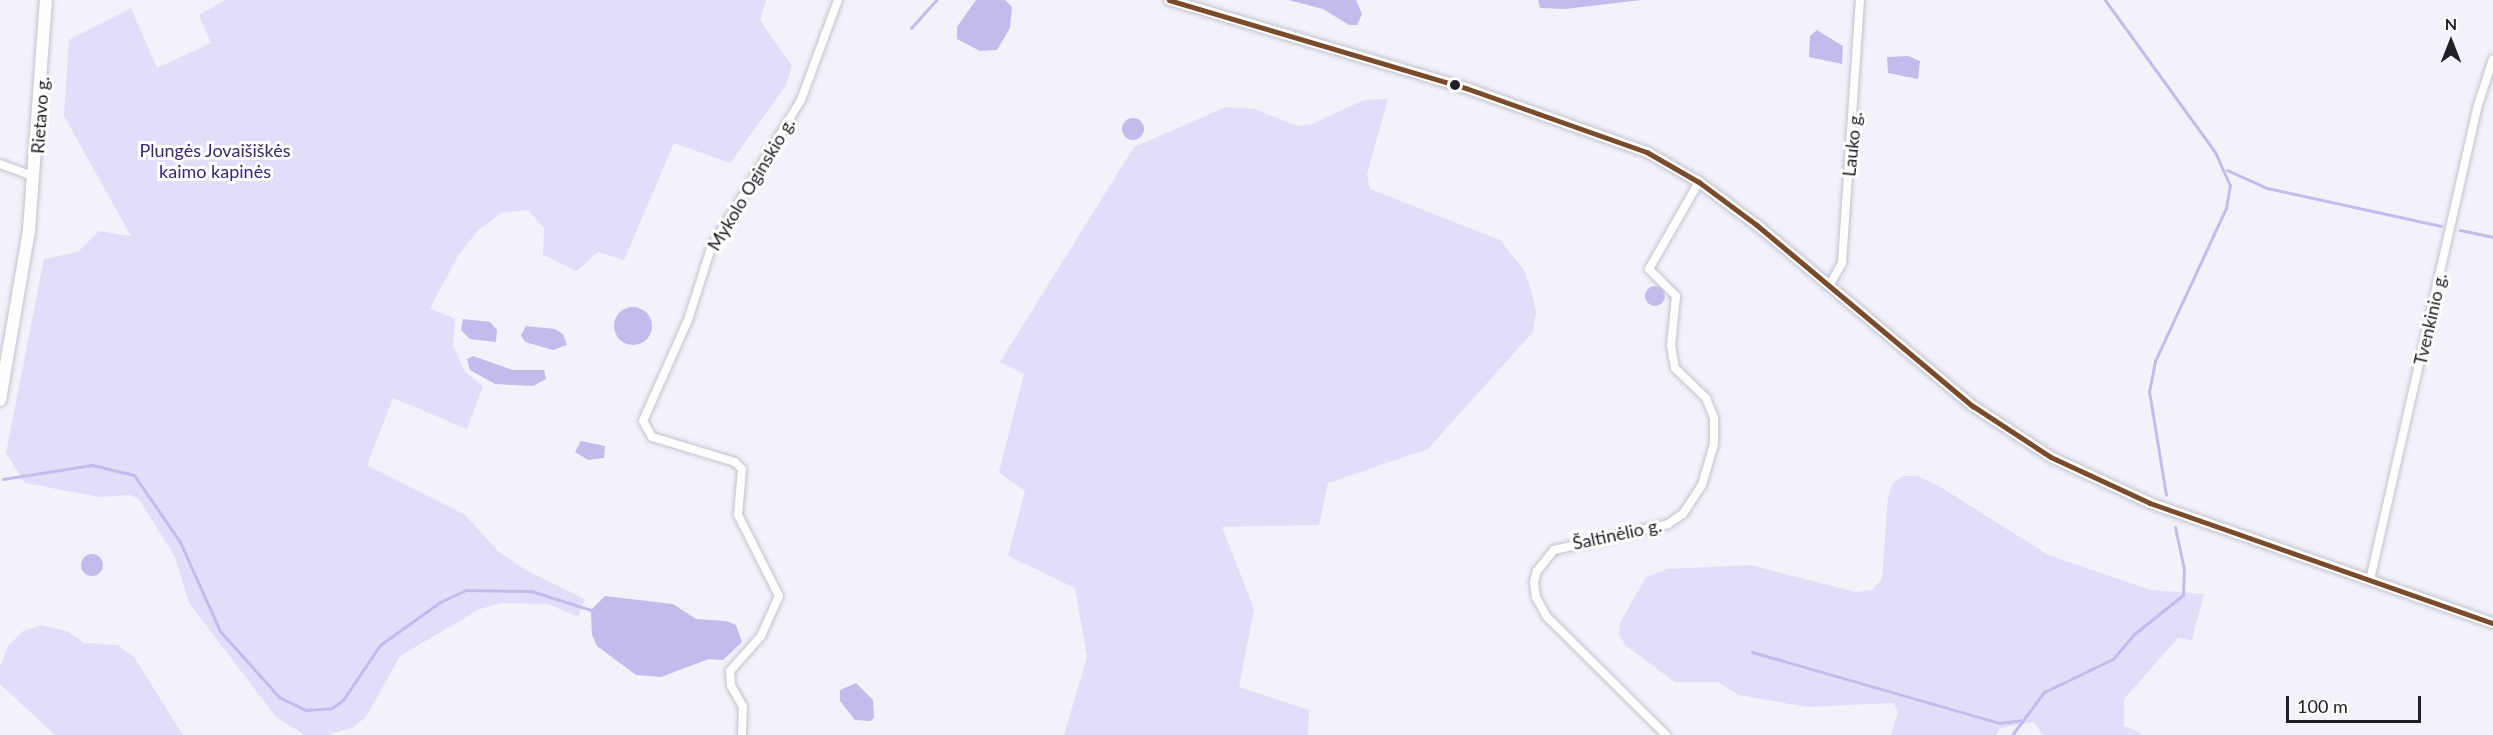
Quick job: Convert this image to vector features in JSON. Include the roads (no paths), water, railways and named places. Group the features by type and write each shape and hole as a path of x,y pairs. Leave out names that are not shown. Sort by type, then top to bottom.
{"main road":[{"name":"Rietavo g.","path":"0,400 29,230 35,177 46,0"},
{"path":"1169,0 1373,61 1606,135 1699,182 1830,284 1973,406 2051,457 2150,503 2493,623"}],"street":[{"name":"Mykolo Oginskio g.","path":"742,735 743,707 731,685 730,671 761,636 779,596 738,515 742,468 735,462 652,437 643,421 688,320 711,248 801,100 838,0"},
{"name":"Lauko g.","path":"1830,284 1842,263 1860,0"},
{"name":"Tvenkinio g.","path":"2370,580 2478,105 2493,59"},
{"path":"0,164 35,177"},
{"name":"Šaltinėlio g.","path":"1666,735 1548,617 1536,597 1534,582 1537,571 1554,550 1668,524 1683,514 1702,485 1714,444 1714,418 1706,398 1675,368 1671,346 1676,296 1649,269 1699,182"}],"waterway":[{"path":"911,28 936,0"},
{"path":"2105,0 2215,152 2230,185 2226,208 2155,361 2149,391 2166,495"},
{"path":"2227,170 2267,188 2441,226"},
{"path":"2460,230 2493,237"},
{"path":"3,479 92,465 134,475 180,542 220,631 279,697 306,710 332,708 343,700 380,645 440,602 466,590 531,591 591,610"},
{"path":"2012,735 2044,692 2113,659 2134,634 2183,595 2184,569 2175,527"},
{"path":"1752,652 1999,723 2022,720"}],"park label":[{"name":"Plungės Jovaišiškės kaimo kapinės","path":"215,161"}]}
